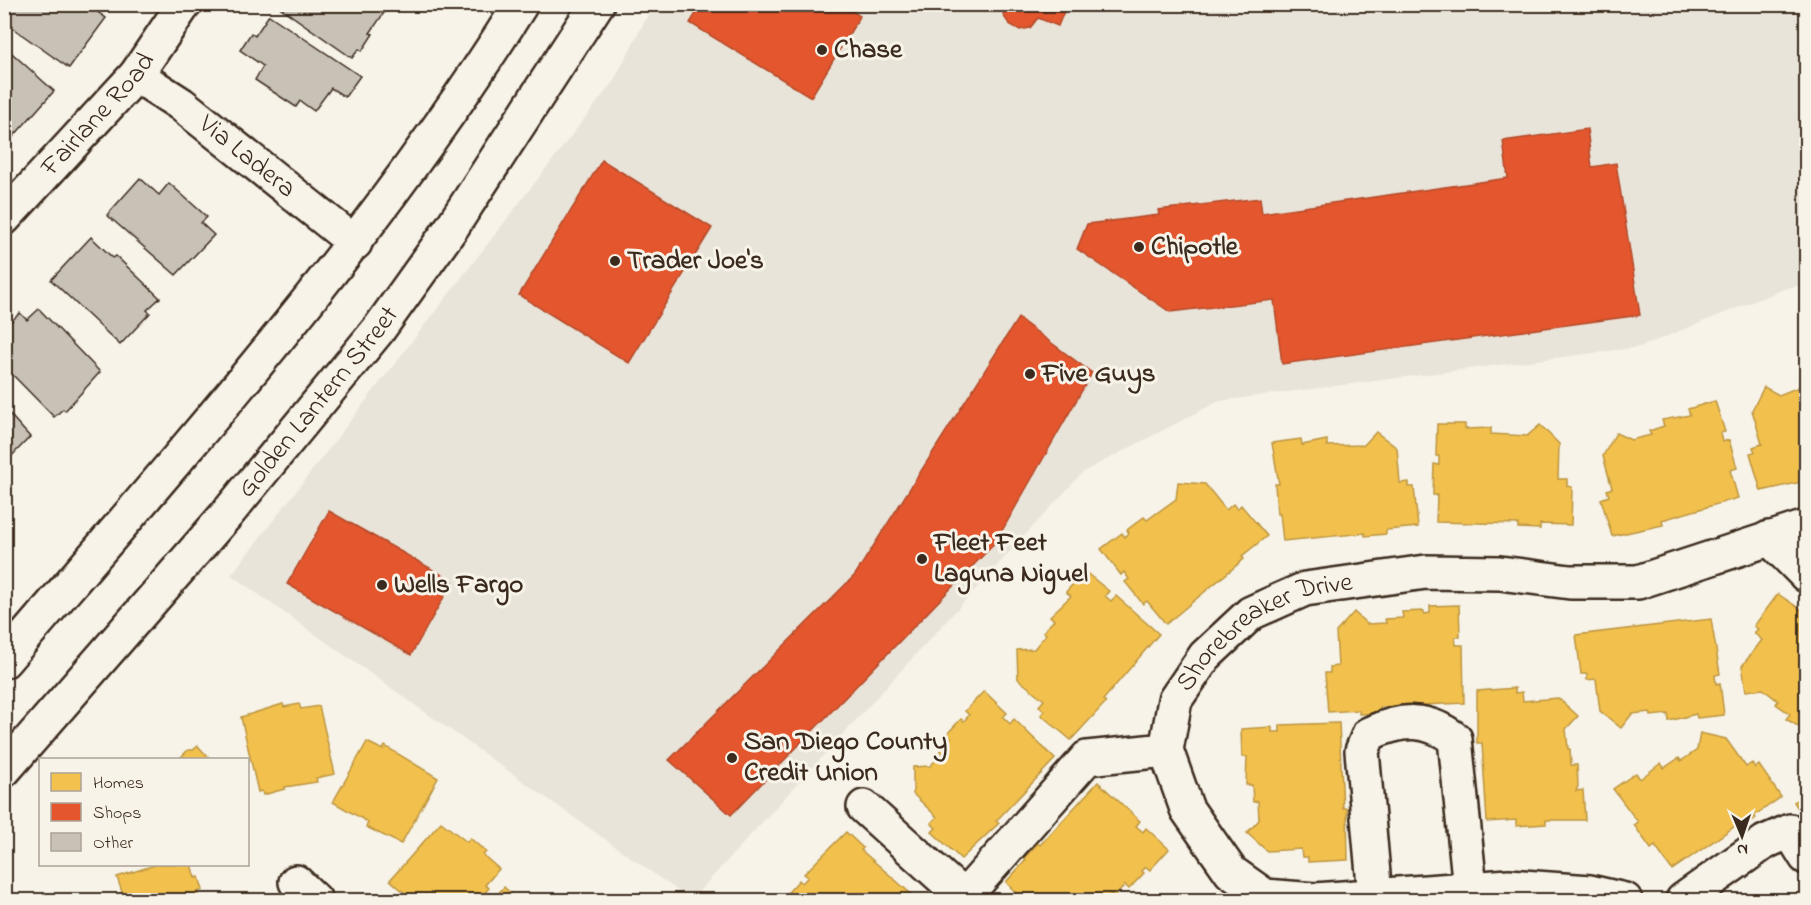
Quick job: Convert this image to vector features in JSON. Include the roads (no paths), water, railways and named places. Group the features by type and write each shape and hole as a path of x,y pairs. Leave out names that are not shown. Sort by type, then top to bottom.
{"street":[{"name":"Fairlane Road","path":"4,218 136,75 184,4"},
{"path":"4,661 355,243 489,56 521,4"},
{"name":"Golden Lantern Street","path":"4,770 227,514 379,329 452,227 597,4"},
{"name":"Via Ladera","path":"136,75 181,104 355,243"},
{"name":"Shorebreaker Drive","path":"1166,750 1175,700 1205,656 1251,613 1305,589 1426,572 1500,573 1570,582 1638,582 1806,527"},
{"path":"1769,538 1806,575"},
{"path":"1375,896 1362,751 1369,734 1386,726 1424,722 1439,727 1455,739 1470,889"},
{"path":"864,807 965,899 1087,758 1166,750 1187,808 1206,839 1231,872 1264,898 1315,900 1509,886 1590,892 1625,900"},
{"path":"1683,900 1765,842 1790,831 1806,856"}],"place":[{"name":"Chase","path":"822,50"},
{"name":"Chipotle","path":"1139,247"},
{"name":"Trader Joe's","path":"615,261"},
{"name":"Five Guys","path":"1030,374"},
{"name":"Fleet Feet Laguna Niguel","path":"922,559"},
{"name":"Wells Fargo","path":"382,585"},
{"name":"San Diego County Credit Union","path":"732,758"}]}
